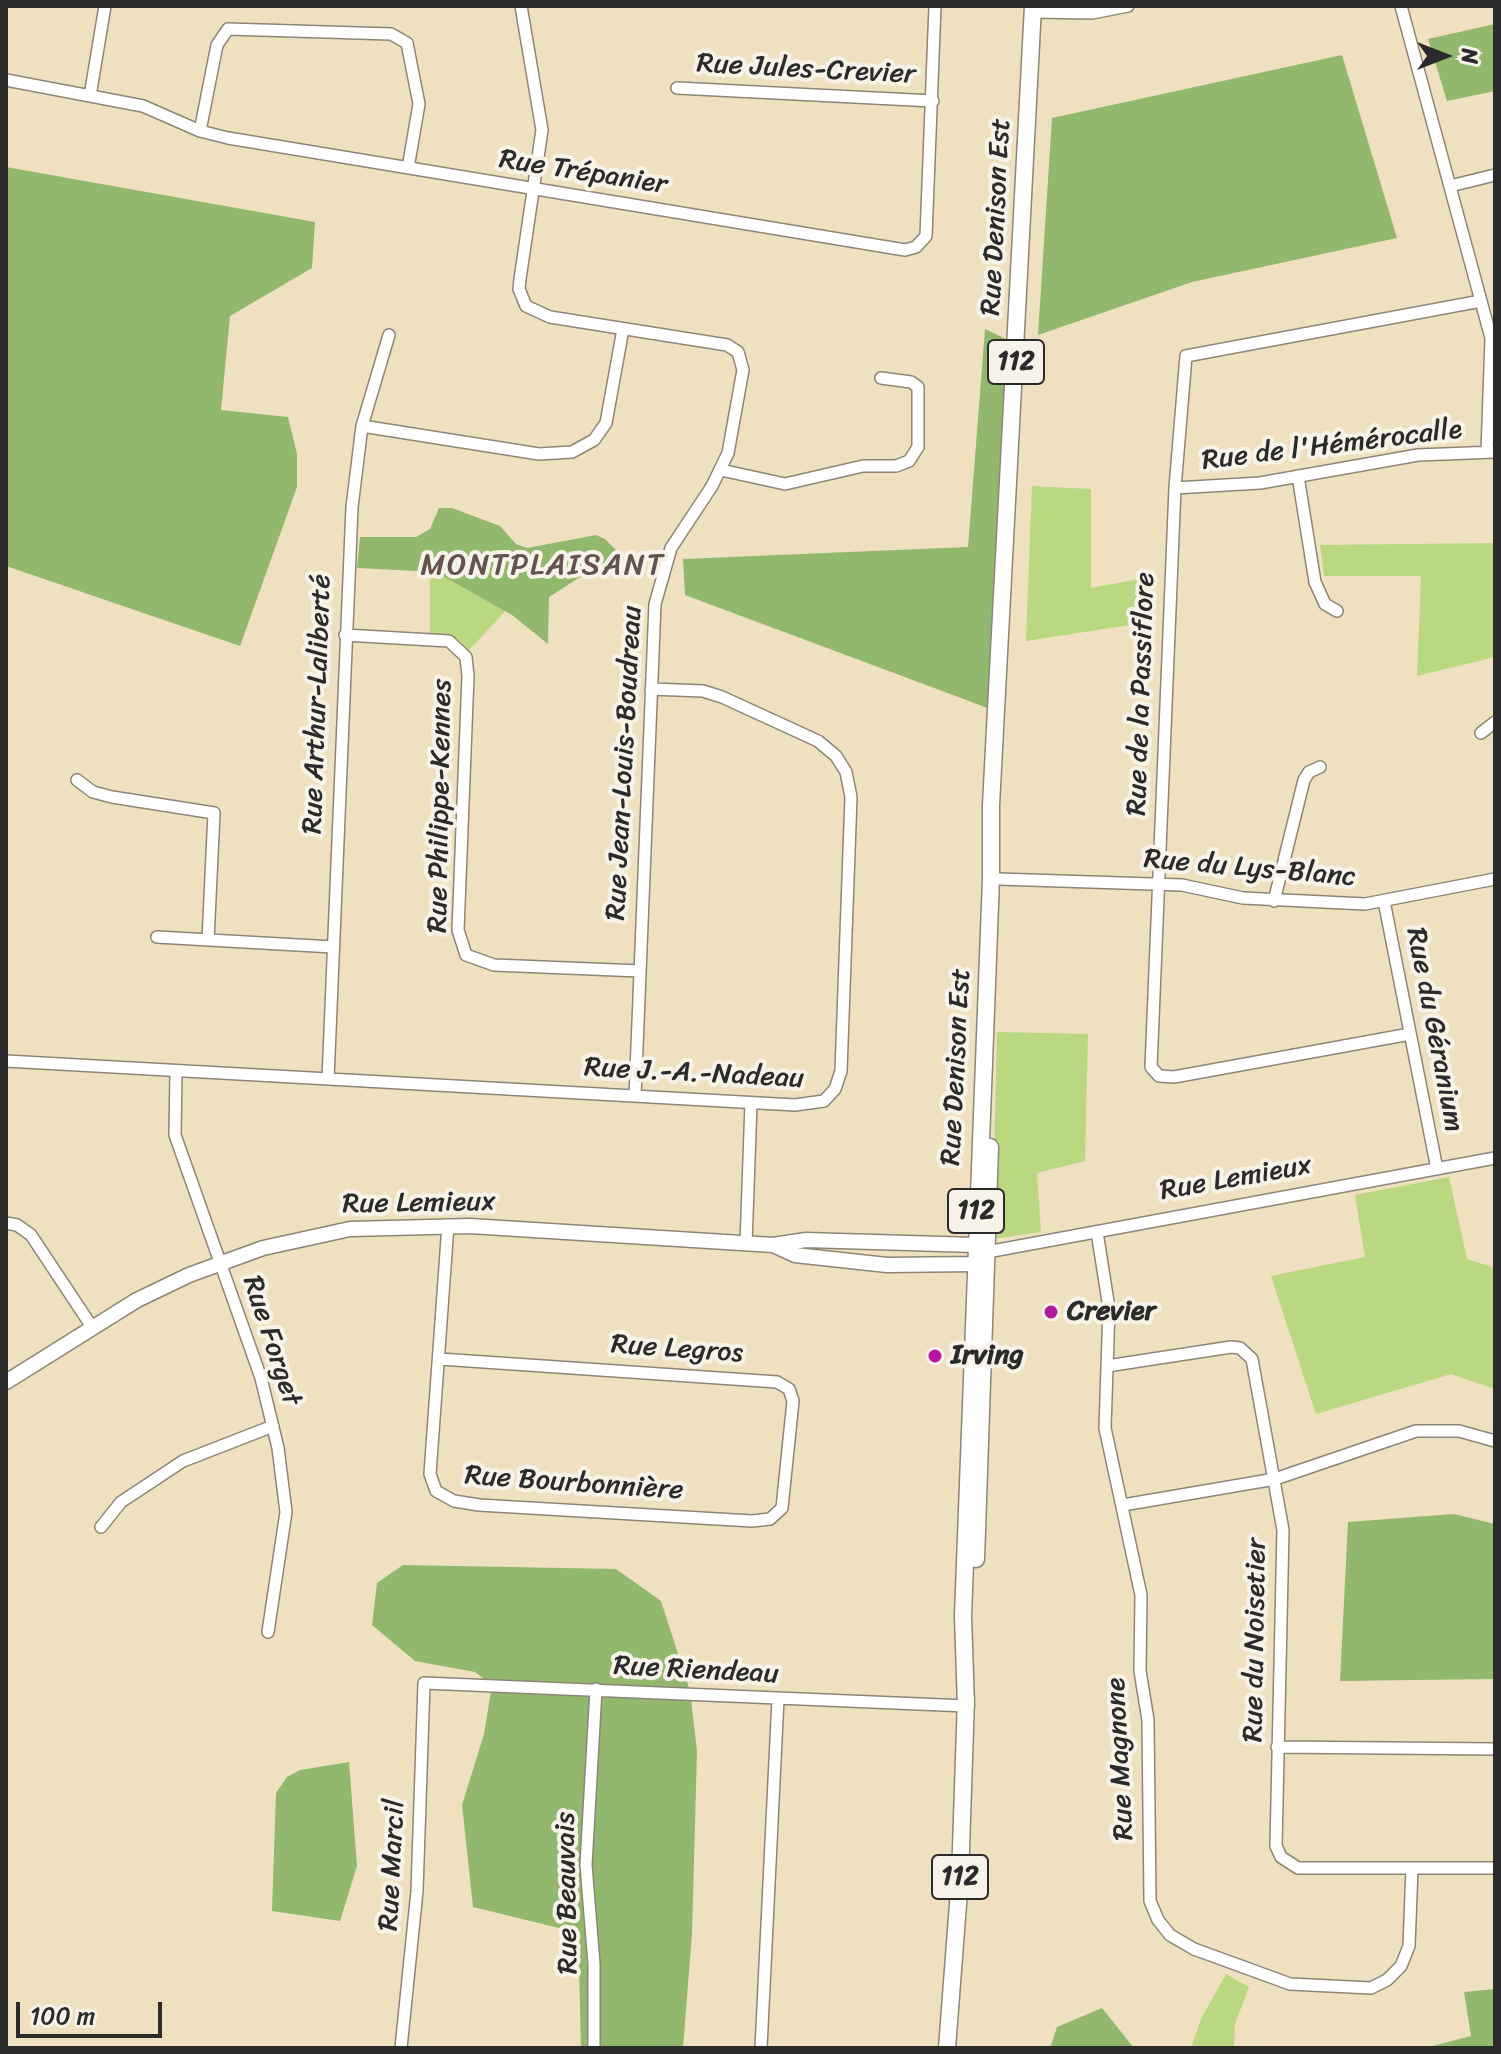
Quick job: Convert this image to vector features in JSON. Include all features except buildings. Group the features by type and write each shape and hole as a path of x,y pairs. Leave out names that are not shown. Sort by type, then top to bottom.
{"main road":[{"name":"Rue Denison Est","path":"947,2048 960,1878 966,1706 973,1617 979,1254 998,719 1033,9"},
{"name":"Rue Denison Est","path":"979,1254 999,879 998,719"}],"street":[{"path":"90,96 105,6"},
{"name":"Rue Jean-Louis-Boudreau","path":"521,6 542,123 519,289 526,306 550,317 727,345 738,352 743,370 731,444 721,470 676,537 665,562 653,616 635,1096"},
{"name":"Rue Trépanier","path":"6,80 143,106 200,131 910,249 926,236 935,6"},
{"path":"1033,9 1092,13 1128,6"},
{"path":"1401,6 1493,347 1491,452"},
{"path":"200,131 217,45 228,29 391,34 407,43 419,104 408,168"},
{"name":"Rue Jules-Crevier","path":"677,88 933,101"},
{"path":"1450,186 1495,175"},
{"name":"Rue de la Passiflore","path":"1410,1034 1174,1077 1159,1076 1153,1072 1150,1057 1175,488 1186,356 1481,301"},
{"path":"362,426 539,454 572,452 594,440 606,423 623,329"},
{"name":"Rue Arthur-Laliberté","path":"328,1079 352,507 362,426 389,335"},
{"path":"721,470 785,484 863,466 896,466 909,461 918,447 918,387 911,382 881,378"},
{"name":"Rue de l'Hémérocalle","path":"1175,488 1227,487 1418,455 1491,452"},
{"path":"1298,476 1315,582 1325,604 1337,611"},
{"name":"Rue Philippe-Kennes","path":"345,635 449,641 466,657 468,676 458,930 466,955 494,965 640,971"},
{"name":"Rue J.-A.-Nadeau","path":"6,1061 751,1103 816,1104 830,1095 839,1081 848,780 836,756 818,741 703,691 651,689"},
{"path":"1481,733 1495,722"},
{"path":"1274,901 1304,780 1309,772 1320,767"},
{"path":"77,780 93,792 112,797 214,813 208,940"},
{"name":"Rue du Lys-Blanc","path":"999,879 1157,884 1274,901 1384,901 1495,879"},
{"name":"Rue du Géranium","path":"1384,901 1437,1169"},
{"path":"157,937 333,947"},
{"name":"Rue Forget","path":"176,1071 175,1135 261,1378 273,1426 286,1512 268,1632"},
{"path":"746,1244 751,1103"},
{"name":"Rue Lemieux","path":"773,1245 795,1255 887,1265 979,1254 1495,1158"},
{"path":"6,1223 17,1225 31,1235 92,1327"},
{"name":"Rue Lemieux","path":"6,1382 137,1300 220,1262 317,1234 391,1225 448,1225 773,1245 806,1240 854,1240 979,1254"},
{"name":"Rue Bourbonnière","path":"448,1225 430,1474 436,1491 443,1496 479,1505 752,1521 770,1519 782,1508"},
{"name":"Rue Magnone","path":"1097,1232 1108,1291 1105,1428 1141,1595 1140,1671 1148,1720 1150,1901 1170,1935 1194,1949 1290,1984 1371,1988 1387,1980 1401,1966 1409,1946 1412,1868"},
{"name":"Rue du Noisetier","path":"1107,1366 1231,1347 1247,1352 1254,1366 1283,1530 1276,1846 1289,1864 1298,1868 1495,1868"},
{"name":"Rue Legros","path":"440,1359 777,1382 789,1389 793,1401 782,1508"},
{"path":"101,1527 121,1502 183,1461 273,1426"},
{"path":"1123,1505 1275,1479 1416,1431 1459,1431 1495,1441"},
{"name":"Rue Riendeau","path":"424,1683 966,1706"},
{"name":"Rue Marcil","path":"401,2048 417,1891 424,1683"},
{"name":"Rue Beauvais","path":"594,2048 594,1964 586,1865 596,1689"},
{"path":"761,2048 778,1699"},
{"path":"1277,1747 1495,1749"}],"green space":[{"path":"1495,24 1495,91 1447,101 1428,39"},
{"path":"1342,55 1397,238 1192,282 1038,335 1052,118"},
{"path":"6,167 315,222 312,268 230,316 221,410 288,417 297,454 297,487 240,646 6,566"},
{"path":"985,329 1006,339 991,805 993,710 685,595 683,559 968,547"},
{"path":"1032,486 1091,489 1091,588 1150,577 1149,622 1026,641"},
{"path":"439,508 452,508 500,526 516,544 527,548 596,535 605,539 627,561 629,574 585,574 549,597 548,644 512,615 436,572 357,568 360,537 416,537 430,529"},
{"path":"1495,543 1495,657 1417,676 1421,576 1324,576 1320,545"},
{"path":"430,556 554,559 469,650 456,638 430,634"},
{"path":"997,1032 1088,1034 1085,1161 1037,1173 1041,1232 992,1239"},
{"path":"1449,1177 1467,1259 1495,1268 1495,1389 1451,1374 1316,1414 1271,1276 1365,1257 1355,1195"},
{"path":"1454,1514 1495,1524 1495,1679 1340,1681 1348,1522"},
{"path":"403,1565 616,1569 661,1601 690,1691 697,1751 692,1934 683,2048 581,2048 579,1966 559,1928 473,1907 462,1805 484,1734 492,1685 475,1672 415,1661 372,1625 377,1583"},
{"path":"349,1762 357,1866 340,1921 272,1911 276,1793 287,1777 300,1770"},
{"path":"1226,1974 1249,1987 1235,2024 1234,2048 1191,2048 1201,2019"},
{"path":"1495,1989 1495,2048 1425,2048 1471,2036 1464,1992"},
{"path":"1102,2008 1134,2048 1050,2048 1057,2027"}],"place":[{"name":"Crevier","path":"1051,1312"},
{"name":"Irving","path":"935,1356"}],"district":[{"name":"MONTPLAISANT","path":"543,566"}]}
